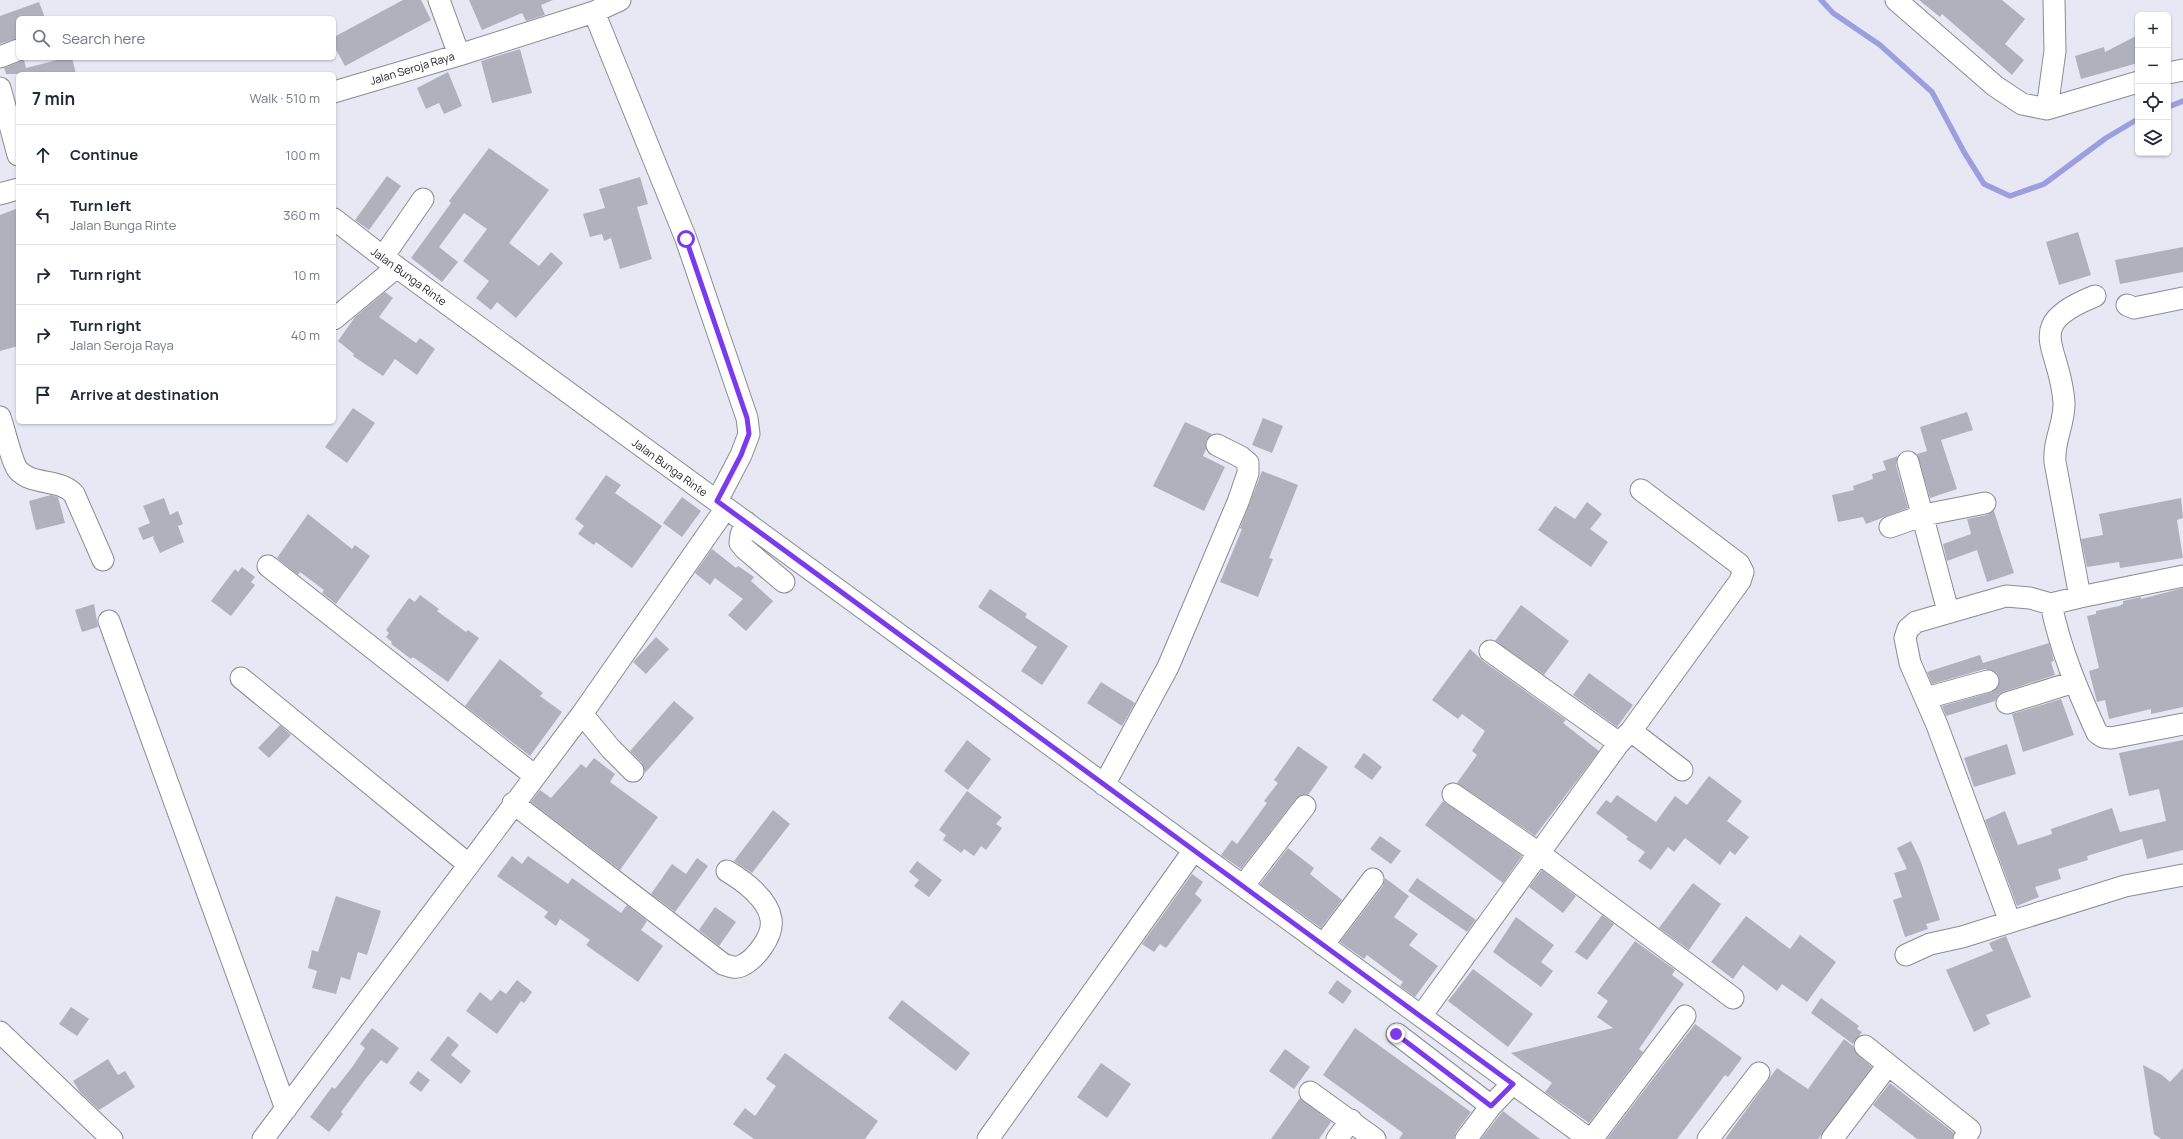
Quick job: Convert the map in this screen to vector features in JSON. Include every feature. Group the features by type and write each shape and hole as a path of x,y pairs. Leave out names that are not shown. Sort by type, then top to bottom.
{"street":[{"name":"Jalan Seroja Raya","path":"336,91 459,55 439,0"},
{"path":"459,55 594,12 620,0"},
{"path":"1896,0 2007,96 2022,104 2047,109 2135,83"},
{"path":"2047,109 2055,51 2054,0"},
{"path":"263,1139 582,714 721,504 749,434 747,418 686,239 594,12"},
{"path":"0,57 16,51"},
{"path":"2171,72 2183,70"},
{"path":"0,88 16,148"},
{"path":"0,194 16,190"},
{"path":"336,317 390,262 423,199"},
{"name":"Jalan Bunga Rinte","path":"336,221 390,262 1104,785 1590,1139"},
{"path":"2080,597 2055,462 2054,450 2063,413 2064,401 2049,337 2051,326 2059,314 2074,304 2095,296"},
{"path":"2127,305 2134,308 2183,298"},
{"path":"0,417 17,469 25,476 69,488 74,494 103,560"},
{"path":"1104,785 1168,667 1238,502 1248,474 1248,463 1241,457 1217,445"},
{"path":"1908,462 1924,515 1948,611"},
{"path":"1421,1016 1740,582 1743,572 1739,564 1641,490"},
{"path":"1890,528 1924,515 1986,503"},
{"path":"746,522 741,535 740,543 784,582"},
{"path":"268,566 535,776"},
{"path":"2010,922 1926,698 1910,663 1905,638 1908,629 1916,622 1948,611 2006,596 2030,598 2051,604 2183,576"},
{"path":"2051,604 2056,630 2074,682 2097,733 2103,737 2111,738 2183,724"},
{"path":"110,621 286,1109"},
{"path":"1490,651 1625,737 1682,770"},
{"path":"241,678 468,864"},
{"path":"1926,698 1988,681"},
{"path":"2007,703 2074,682"},
{"path":"582,714 611,749 633,771"},
{"path":"1453,794 1540,854 1732,998"},
{"path":"514,803 723,964 731,967 740,967 749,961 764,943 770,932 772,921 769,910 748,884 727,870"},
{"path":"1243,886 1305,806"},
{"path":"988,1139 1194,850"},
{"path":"1906,955 1930,944 1962,937 2125,886 2183,875"},
{"path":"1323,945 1373,879"},
{"path":"1590,1139 1685,1016"},
{"path":"0,1032 112,1139"},
{"path":"1396,1034 1491,1106"},
{"path":"1866,1046 1970,1130 1964,1139"},
{"path":"1832,1139 1888,1065"},
{"path":"1708,1139 1759,1073"},
{"path":"1466,1139 1491,1106 1513,1084"},
{"path":"1310,1092 1351,1120 1375,1139"},
{"path":"1337,1139 1351,1120"}],"building":[{"path":"403,0 421,0 431,20 345,66 336,50 336,36"},
{"path":"469,0 553,0 541,5 545,15 526,21 522,13 482,30"},
{"path":"1919,0 2002,0 2025,19 2005,44 2024,60 2012,75 1942,14 1940,17"},
{"path":"39,2 44,16 16,16 16,39 0,44 0,16"},
{"path":"2135,37 2135,64 2081,79 2075,56 2104,47 2105,52"},
{"path":"520,49 532,93 492,103 481,61"},
{"path":"24,60 26,68 57,60 72,60 76,72 16,72 16,74 6,74 4,68"},
{"path":"448,72 462,106 444,114 439,103 426,109 417,88"},
{"path":"489,148 549,190 509,243 539,266 551,252 563,263 516,318 497,302 491,310 476,298 489,281 463,261 487,229 464,213 439,247 458,262 442,282 411,258 451,203 449,201"},
{"path":"387,176 401,186 369,230 355,220"},
{"path":"640,177 648,204 637,207 652,259 620,269 611,238 604,241 602,234 590,237 583,214 605,208 599,189"},
{"path":"16,209 16,347 0,351 0,215"},
{"path":"2078,232 2091,275 2059,285 2046,242"},
{"path":"2183,247 2183,272 2120,284 2115,260"},
{"path":"385,292 393,298 379,317 416,343 420,338 435,349 417,375 395,359 383,376 353,356 354,354 338,341 355,317"},
{"path":"353,408 375,423 347,463 325,447"},
{"path":"1967,412 1973,430 1941,440 1957,489 1930,498 1917,454 1927,451 1920,427"},
{"path":"1263,418 1283,426 1272,453 1252,445"},
{"path":"1185,422 1212,434 1206,440 1206,449 1203,456 1225,467 1204,511 1153,486"},
{"path":"1898,456 1896,465 1908,508 1866,524 1863,517 1838,522 1832,495 1854,490 1853,486 1873,479 1872,474 1886,470 1883,461"},
{"path":"1262,471 1298,485 1269,558 1273,559 1258,597 1220,582 1242,529 1240,528"},
{"path":"606,475 621,485 615,493 662,526 632,568 596,542 594,545 578,534 584,526 575,519"},
{"path":"51,495 58,497 65,523 36,530 29,501"},
{"path":"682,497 701,511 682,537 663,523"},
{"path":"164,498 170,515 178,511 183,524 178,526 184,542 160,553 153,538 154,536 143,540 138,528 150,523 143,506"},
{"path":"2181,498 2183,518 2177,520 2183,558 2120,568 2119,562 2087,567 2081,539 2103,535 2099,514"},
{"path":"1587,502 1602,514 1590,529 1608,542 1591,567 1538,530 1555,506 1575,519"},
{"path":"1994,511 2014,573 1987,582 1977,550 1947,561 1943,544 1971,534 1967,519 1987,515"},
{"path":"308,514 352,549 355,545 370,556 336,604 322,593 324,590 300,572 298,575 277,558"},
{"path":"712,549 736,568 738,566 754,577 751,581 773,601 746,631 728,615 743,599 715,578 710,585 695,573"},
{"path":"242,567 255,577 251,582 255,585 231,616 211,601 235,569 238,572"},
{"path":"2183,588 2183,707 2151,714 2151,709 2109,719 2105,700 2097,702 2089,671 2099,668 2087,616 2096,614 2096,611 2119,606 2123,604 2123,601 2141,597 2141,599"},
{"path":"990,589 1027,614 1025,617 1068,646 1042,685 1021,671 1037,647 978,607"},
{"path":"420,595 439,609 437,611 466,632 468,630 479,638 448,682 413,657 411,659 391,644 392,642 386,637 389,633 386,630 409,598 415,602"},
{"path":"94,604 98,627 82,632 75,610"},
{"path":"1521,605 1569,641 1544,675 1495,641"},
{"path":"656,637 669,649 646,674 633,662"},
{"path":"2049,643 2054,661 2051,662 2055,675 2003,692 1998,695 1995,701 1946,716 1942,706 1992,692 1999,684 1999,677 1996,672 1985,669 1932,684 1927,672 1980,655 1983,663"},
{"path":"1470,649 1483,661 1566,720 1563,723 1599,751 1535,836 1457,783 1477,755 1472,751 1485,731 1462,714 1458,719 1432,700"},
{"path":"500,659 543,693 540,696 562,712 530,756 465,706"},
{"path":"1589,673 1633,705 1617,727 1573,695"},
{"path":"1101,682 1135,703 1122,726 1087,703"},
{"path":"2061,699 2074,735 2023,752 2012,714"},
{"path":"674,701 694,718 645,773 642,763 630,751"},
{"path":"280,725 291,735 269,758 258,748"},
{"path":"967,740 991,759 968,790 944,771"},
{"path":"2183,740 2183,850 2147,859 2142,839 2087,856 2088,860 2058,869 2061,879 2035,887 2039,897 2017,906 1985,820 2005,811 2018,845 2052,834 2051,829 2112,808 2120,832 2166,821 2159,789 2129,796 2119,753"},
{"path":"2007,744 2016,774 1974,787 1964,758"},
{"path":"1298,746 1328,767 1308,795 1301,795 1296,799 1241,869 1221,855 1232,840 1237,844 1267,803 1264,801 1278,783 1274,780"},
{"path":"1364,753 1382,767 1372,780 1354,767"},
{"path":"594,758 615,774 610,782 658,817 620,870 531,802 540,790 551,798 581,764 586,768"},
{"path":"1709,776 1742,801 1727,821 1749,837 1735,855 1730,851 1720,865 1685,838 1674,852 1668,847 1651,870 1638,861 1645,852 1626,839 1628,837 1596,813 1606,800 1611,803 1617,795 1656,822 1675,796 1687,805"},
{"path":"967,791 1002,817 996,824 1002,828 986,850 981,846 974,856 964,849 961,853 943,840 946,835 939,830"},
{"path":"1443,801 1522,856 1503,883 1425,825"},
{"path":"773,810 790,824 752,873 734,861"},
{"path":"1380,836 1401,851 1391,864 1370,849"},
{"path":"1911,841 1921,862 1940,920 1926,924 1928,929 1905,937 1893,900 1902,897 1894,873 1907,869 1897,848"},
{"path":"1288,848 1314,868 1310,874 1342,900 1321,928 1260,884"},
{"path":"512,856 522,864 528,856 568,884 572,878 621,913 627,905 647,921 641,930 663,946 638,982 586,945 590,940 560,919 556,926 544,917 548,912 497,876"},
{"path":"697,858 708,866 675,912 651,894 672,864 686,874"},
{"path":"917,861 942,880 929,897 914,886 919,880 909,872"},
{"path":"1542,870 1576,896 1563,913 1529,887"},
{"path":"1192,874 1203,882 1195,894 1202,900 1166,948 1160,944 1154,952 1142,944"},
{"path":"1385,878 1409,896 1394,917 1418,934 1409,945 1438,966 1415,997 1400,986 1403,982 1367,955 1364,959 1340,942 1383,886"},
{"path":"1417,878 1476,920 1467,932 1408,891"},
{"path":"1693,883 1721,904 1689,950 1659,928"},
{"path":"336,896 381,911 367,955 358,952 350,980 341,977 336,994 312,988 317,971 308,968 312,950 318,952"},
{"path":"715,907 736,922 719,946 699,930"},
{"path":"1602,915 1614,924 1587,960 1575,952"},
{"path":"1746,916 1790,949 1800,935 1836,962 1807,1002 1782,984 1777,991 1743,965 1733,979 1711,962"},
{"path":"1516,917 1554,945 1541,962 1553,971 1541,987 1493,952"},
{"path":"2006,936 2031,997 1986,1015 1990,1024 1974,1032 1946,970 1993,951 1989,943"},
{"path":"1635,941 1675,970 1672,975 1684,984 1639,1049 1643,1052 1589,1123 1545,1092 1552,1083 1511,1053 1613,1028 1597,1017 1608,1001 1597,993"},
{"path":"1473,969 1533,1014 1508,1047 1448,1001"},
{"path":"517,980 532,992 524,1003 521,1001 497,1034 466,1011 480,992 491,1001 500,990 506,994"},
{"path":"1337,980 1352,991 1343,1004 1328,993"},
{"path":"1821,998 1859,1026 1857,1029 1862,1032 1853,1044 1811,1013"},
{"path":"902,1000 970,1053 956,1071 888,1018"},
{"path":"71,1007 89,1019 77,1036 59,1024"},
{"path":"1695,1024 1742,1058 1728,1077 1725,1075 1677,1139 1607,1139"},
{"path":"372,1028 399,1048 387,1064 381,1060 341,1112 343,1114 329,1132 310,1117 332,1087 335,1089 353,1066 365,1048 360,1044"},
{"path":"1355,1028 1471,1112 1456,1132 1454,1139 1399,1139 1403,1133 1323,1075"},
{"path":"448,1036 459,1045 451,1055 471,1071 461,1084 430,1060"},
{"path":"1844,1039 1853,1046 1858,1055 1872,1067 1818,1139 1725,1139 1777,1068 1808,1089"},
{"path":"1285,1049 1310,1067 1294,1089 1269,1071"},
{"path":"785,1053 878,1121 865,1139 754,1139 733,1124 745,1108 755,1116 776,1086 766,1079"},
{"path":"108,1059 118,1075 125,1071 135,1087 99,1110 80,1092 73,1081"},
{"path":"1101,1063 1131,1084 1107,1118 1077,1097"},
{"path":"2143,1065 2162,1075 2170,1082 2183,1068 2183,1139 2161,1139 2154,1134"},
{"path":"418,1071 430,1080 421,1092 409,1083"},
{"path":"1890,1083 1954,1133 1952,1139 1917,1139 1873,1105"},
{"path":"1300,1098 1331,1122 1319,1139 1271,1139"},
{"path":"1503,1111 1540,1139 1481,1139"}],"waterway":[{"path":"1821,0 1833,13 1880,45 1932,92 1964,152 1984,184 2010,196 2044,184 2106,138 2136,120"},
{"path":"2171,106 2183,101"}],"route":[{"path":"686,239 733,379 741,397 747,418 749,434 741,455 717,501 1513,1084 1491,1106 1396,1034"}]}
